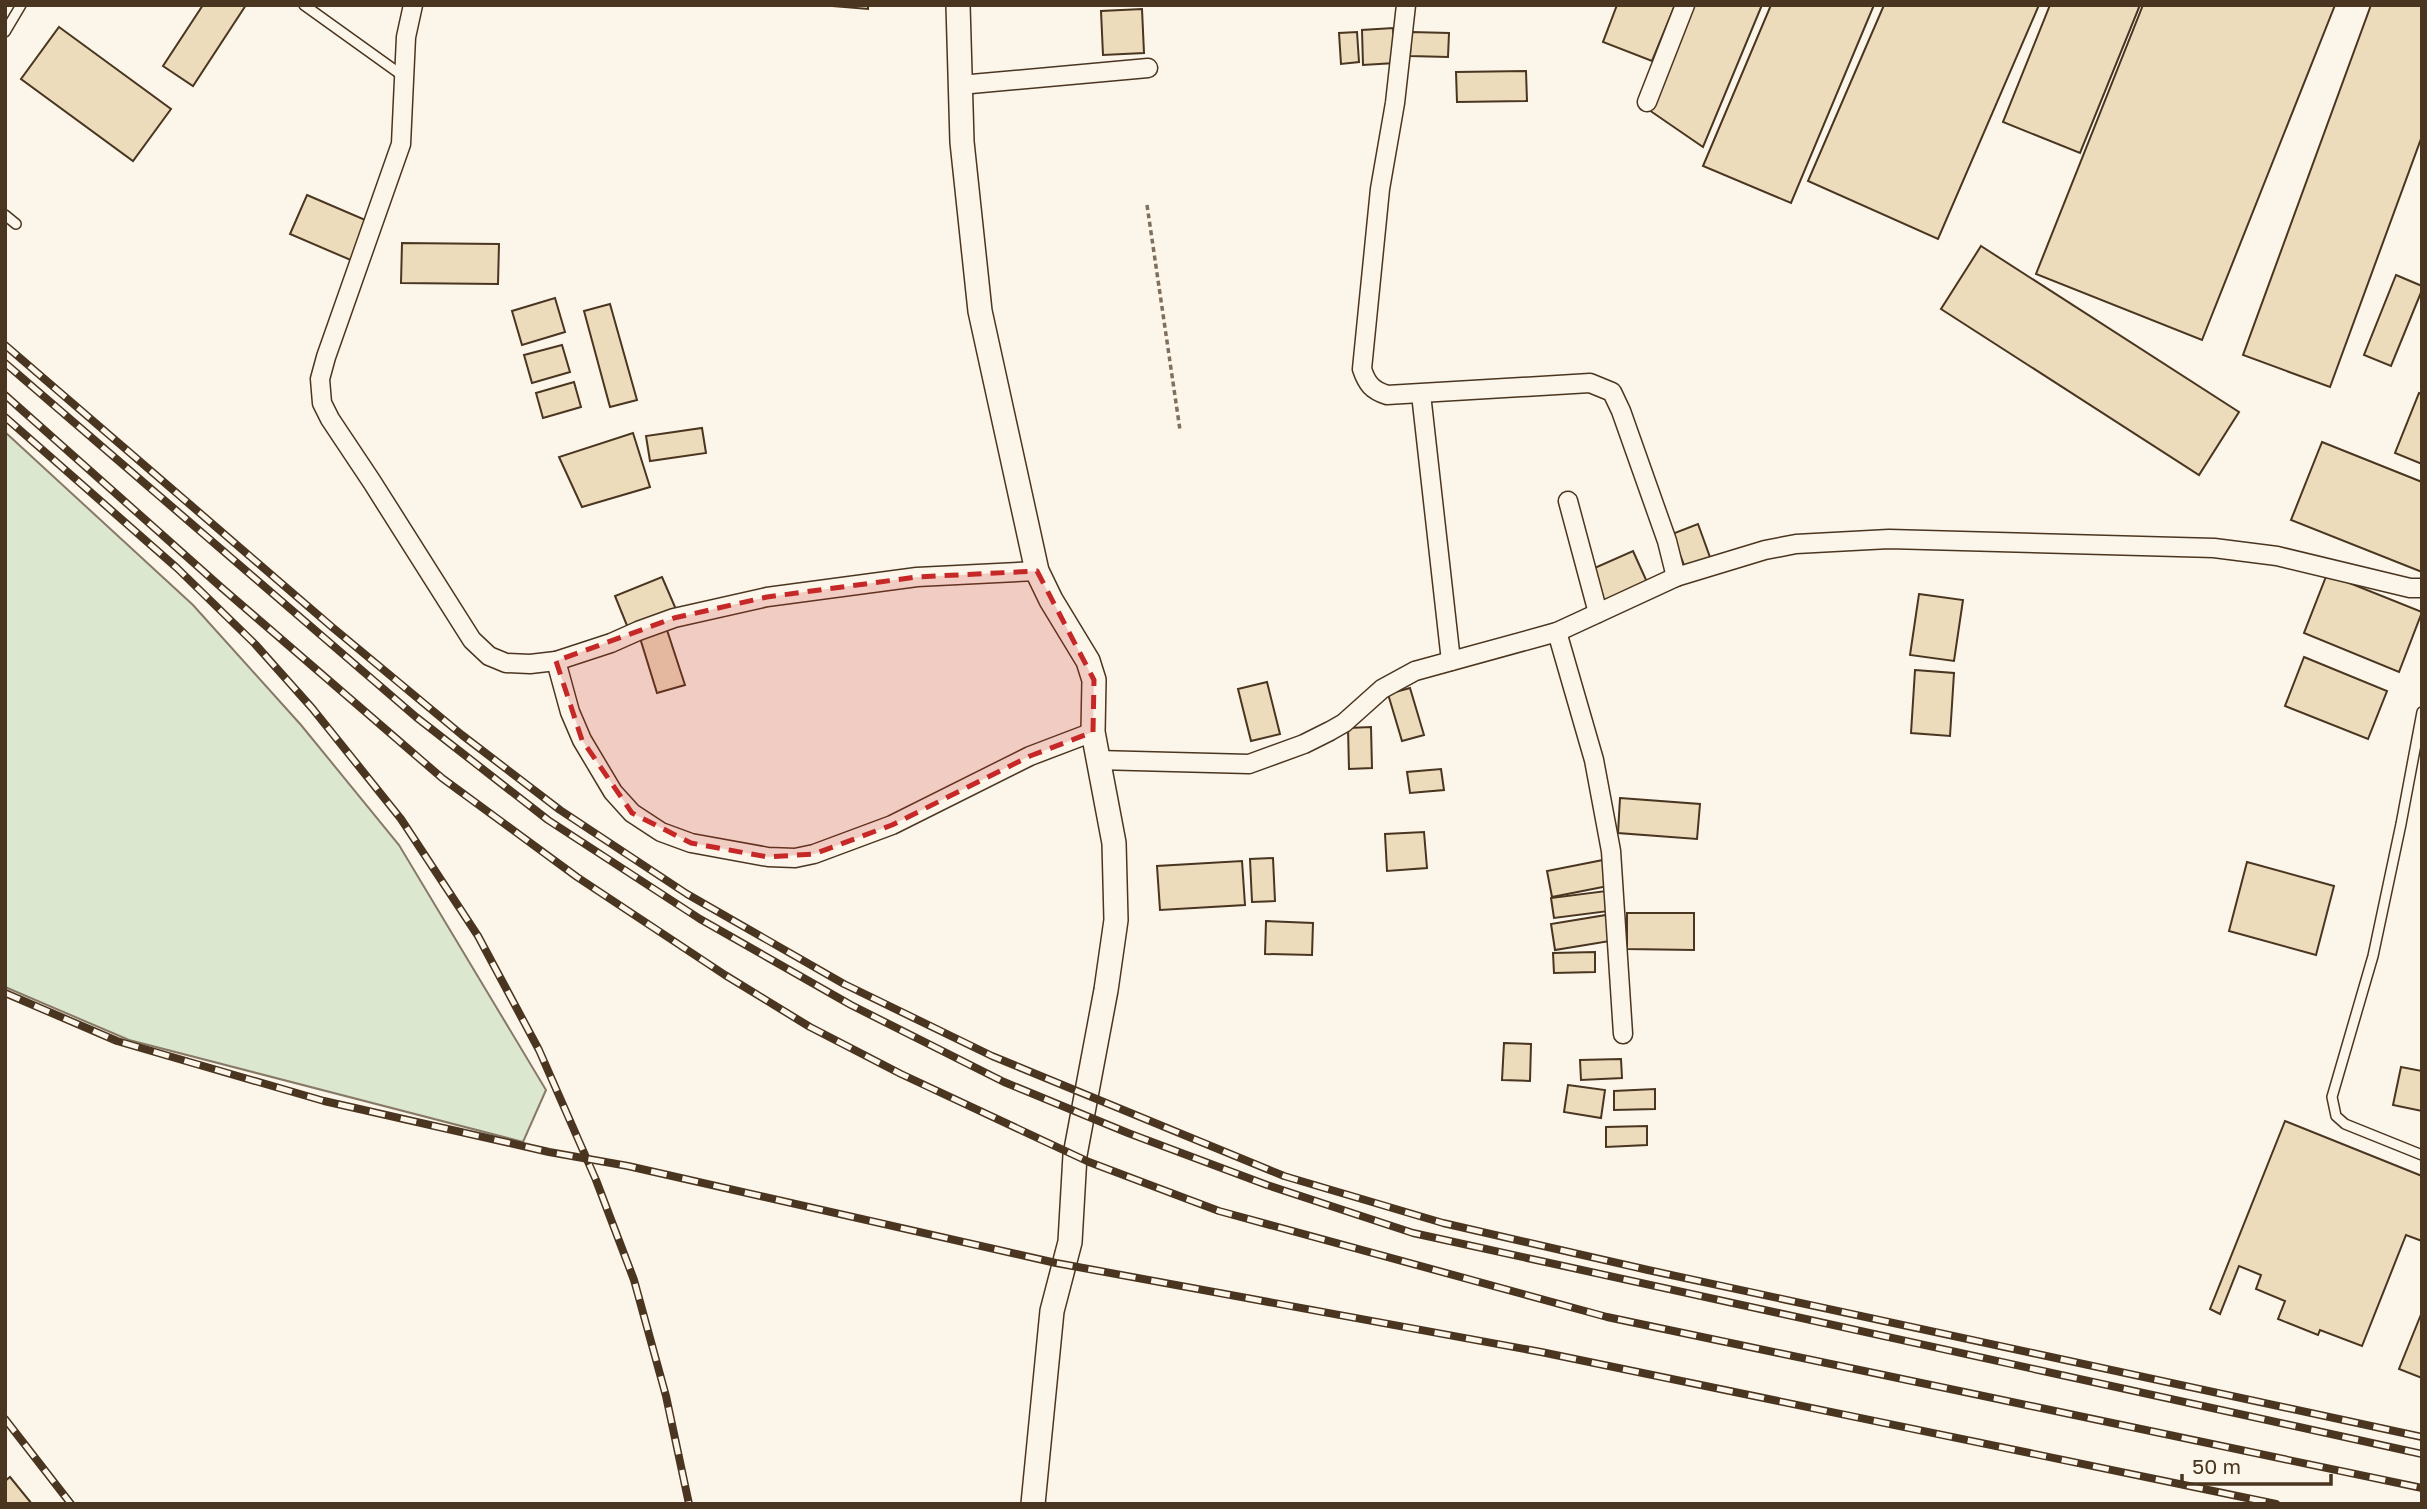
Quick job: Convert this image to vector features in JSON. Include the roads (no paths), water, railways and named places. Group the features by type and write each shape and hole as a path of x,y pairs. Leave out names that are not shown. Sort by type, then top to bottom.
{"street":[{"path":"413,5 405,37 401,144 326,357 320,379 322,403 472,640 489,656 506,663 556,661 674,618 767,597 917,577 1037,571"},
{"path":"958,5 965,183 980,311 1037,571 1094,680 1093,732 1114,843 1116,920 1106,990 1075,1155 1070,1242 1052,1311 1033,1504"},
{"path":"1406,5 1395,103 1380,189 1362,369 1367,383 1387,396 1590,383 1612,392 1667,541 1676,577"},
{"path":"1647,102 1685,5"},
{"path":"960,85 1148,68"},
{"path":"1421,394 1451,661"},
{"path":"1568,501 1598,613"},
{"path":"1097,760 1249,764 1330,732 1382,689 1415,671 1557,632 1676,577 1765,550 1796,544 1889,539 2214,548 2277,556 2422,589"},
{"path":"1557,632 1594,760 1611,851 1623,1034"},
{"path":"556,661 569,712 582,740 614,792 632,813 661,832 691,843 768,857 795,858 814,854 892,825 1030,756 1093,732"}],"lane":[{"path":"5,32 21,5"},
{"path":"304,5 403,76"},
{"path":"5,215 16,223"},
{"path":"2422,712 2376,944 2332,1097 2336,1116 2345,1124 2422,1155"}],"railway":[{"path":"5,345 332,627 462,735 560,810 687,894 844,984 992,1056 1284,1176 1443,1223 1648,1270 2422,1437"},
{"path":"5,363 416,717 548,820 700,919 851,1005 1004,1082 1128,1133 1267,1185 1413,1233 2422,1454"},
{"path":"5,395 222,588 442,778 577,877 725,975 810,1027 901,1074 1089,1162 1219,1211 1607,1317 2422,1488"},
{"path":"5,417 177,568 255,644 312,708 401,819 478,936 539,1050 596,1180 634,1280 666,1396 689,1504"},
{"path":"5,993 117,1041 324,1101 549,1152 628,1166 1056,1263 1541,1352 2276,1504"},
{"path":"5,1419 71,1504"}]}
